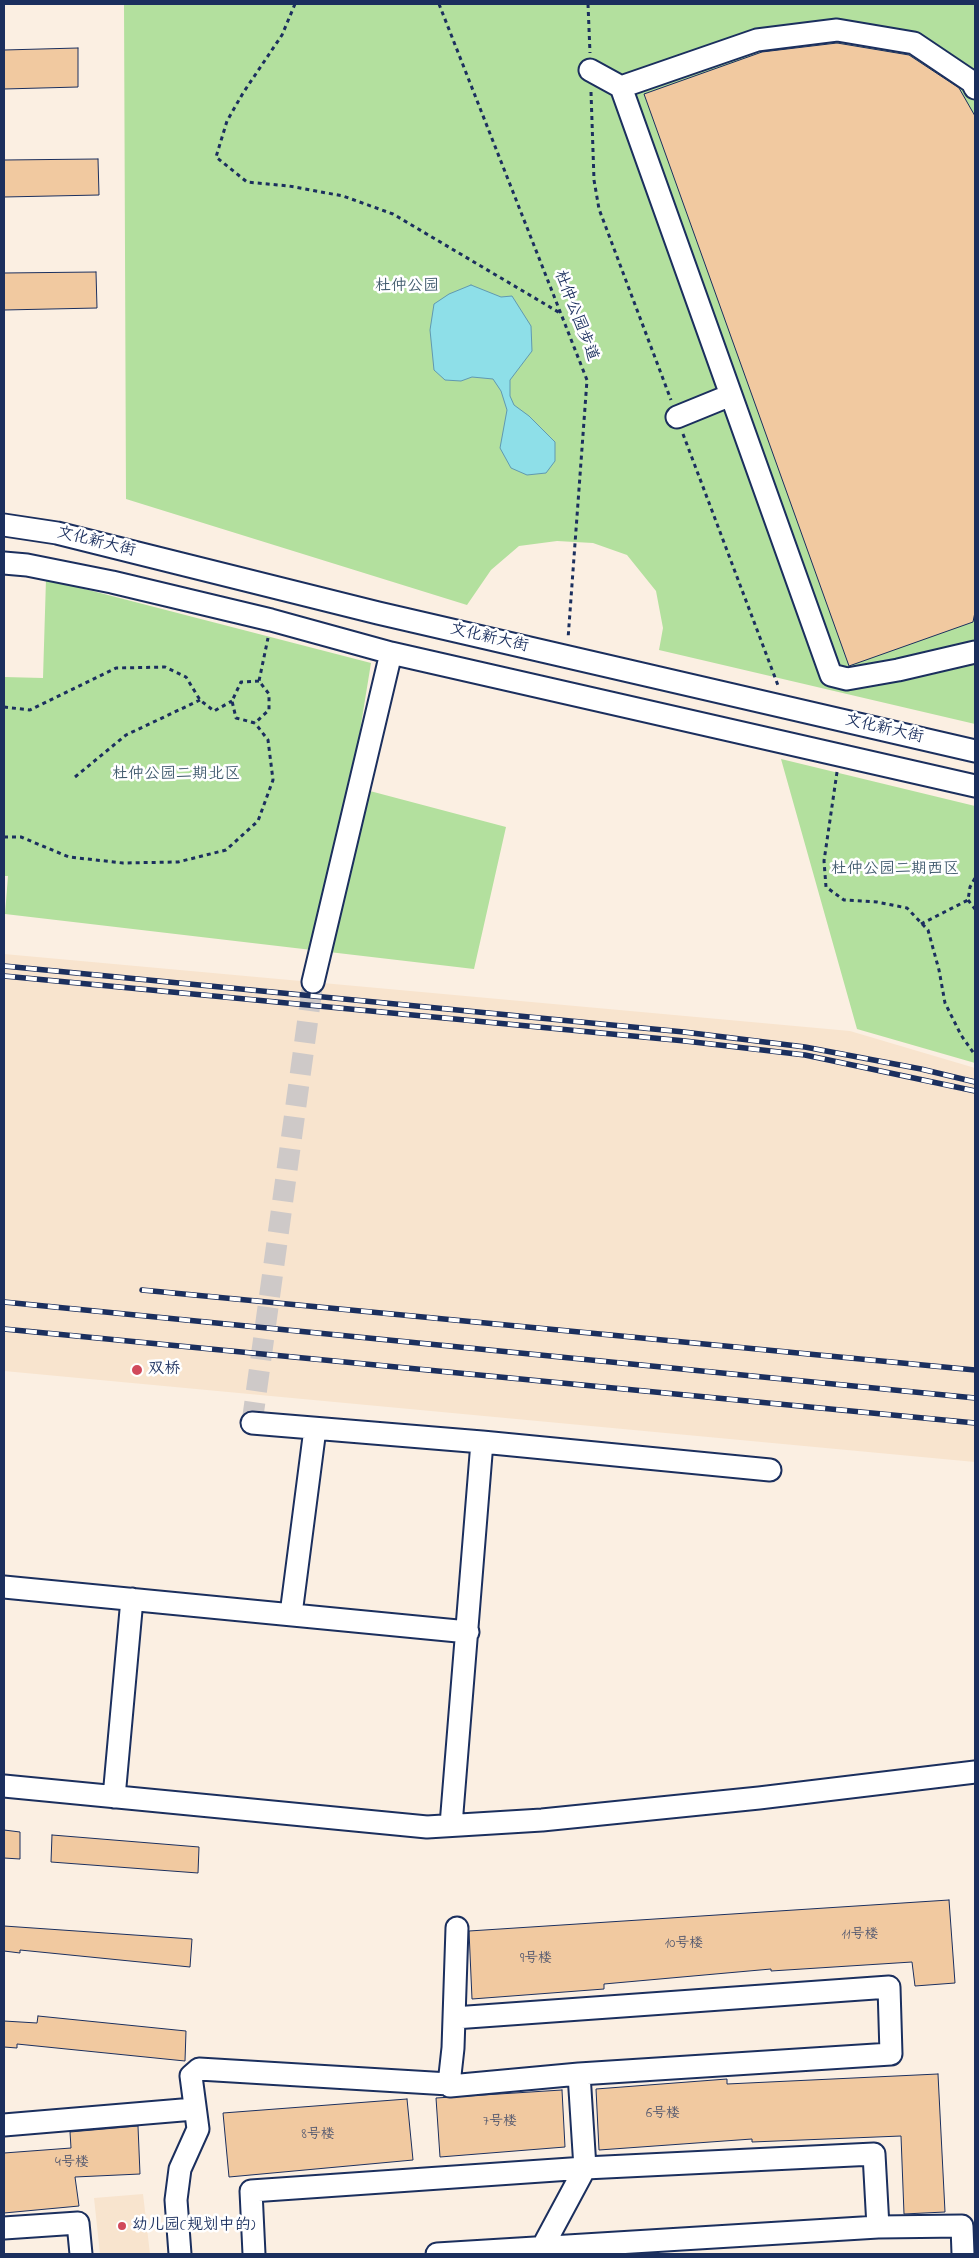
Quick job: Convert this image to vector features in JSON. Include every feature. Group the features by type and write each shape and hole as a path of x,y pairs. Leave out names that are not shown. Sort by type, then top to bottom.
{"street":[{"path":"621,87 757,40 837,30 914,43 972,82 975,88"},
{"path":"590,70 621,87 831,675 847,679 975,652"},
{"path":"677,417 731,395"},
{"name":"文化新大街","path":"4,525 57,533 378,613 975,751"},
{"name":"文化新大街","path":"4,563 27,565 73,574 271,620 391,653 975,786"},
{"path":"313,982 391,653"},
{"path":"252,1423 482,1442 770,1470"},
{"path":"291,1614 315,1429"},
{"path":"451,1825 482,1442"},
{"path":"4,1587 468,1632"},
{"path":"114,1797 132,1599"},
{"path":"4,1786 427,1827 542,1820 760,1798 975,1772"},
{"path":"449,2084 454,2018 456,1928"},
{"path":"180,2254 176,2200 180,2168 198,2129 191,2076 199,2070 449,2084 450,2086 579,2074 892,2054 889,1987 454,2018"},
{"path":"543,2251 585,2168 579,2074"},
{"path":"4,2125 194,2109"},
{"path":"254,2254 251,2191 585,2168 874,2154 878,2227"},
{"path":"4,2228 78,2222 81,2254"},
{"path":"437,2254 543,2251 878,2227 962,2226 963,2254"}],"path":[{"path":"295,4 282,35 243,93 227,121 216,157 247,182 289,186 343,196 394,214 560,313"},
{"name":"杜仲公园步道","path":"439,4 587,380 567,657"},
{"path":"588,4 594,180 599,209 786,707"},
{"path":"259,681 271,620"},
{"path":"4,707 30,710 116,668 165,667 186,678 200,700 214,711 232,701 241,682 259,681"},
{"path":"255,723 269,710 270,694 259,681"},
{"path":"75,777 126,735 200,700"},
{"path":"4,837 21,837 68,856 123,863 178,862 226,850 258,821 273,780 268,740 255,723 236,718 232,701"},
{"path":"840,754 824,861 826,887 844,900 877,902 907,908 928,930 939,970 945,1002 961,1035 975,1055"},
{"path":"975,878 970,887 968,900 975,909"},
{"path":"922,924 968,900"}],"shaded area":[{"path":"4,954 850,1031 975,1068 975,1462 4,1371"},
{"name":"幼儿园(规划中的)","path":"143,2194 150,2254 100,2254 94,2198"}],"green space":[{"name":"杜仲公园","path":"124,4 975,4 975,724 659,650 663,628 656,591 627,555 593,543 557,541 519,546 491,570 467,605 126,499"},
{"name":"杜仲公园二期北区","path":"46,579 371,663 351,786 506,827 474,969 5,914 8,876 4,876 4,677 43,678"},
{"name":"杜仲公园二期西区","path":"781,759 975,806 975,1063 857,1029"}],"water":[{"path":"471,285 501,297 512,296 531,326 532,351 510,380 510,396 514,405 529,416 555,442 555,461 546,473 527,475 511,468 500,448 507,410 501,391 493,379 472,377 461,381 445,380 434,370 430,330 434,304 449,294"}],"building":[{"path":"837,43 909,55 959,88 975,116 975,612 973,622 849,666 644,94 762,52"},
{"path":"78,48 78,87 4,89 4,50"},
{"path":"98,159 99,195 4,197 4,160"},
{"path":"96,272 97,308 4,310 4,273"},
{"path":"4,1830 20,1832 20,1859 4,1858"},
{"path":"52,1835 199,1847 198,1873 51,1862"},
{"path":"949,1900 955,1983 915,1986 912,1962 771,1971 771,1969 604,1984 604,1989 472,1999 469,1931"},
{"path":"4,1926 192,1939 190,1967 20,1950 20,1953 4,1951"},
{"path":"38,2016 186,2031 185,2061 17,2044 17,2048 4,2047 4,2021 37,2023"},
{"path":"938,2074 945,2212 904,2214 901,2136 752,2142 752,2139 599,2150 596,2089 727,2079 727,2084"},
{"path":"562,2090 565,2147 440,2157 436,2098"},
{"path":"407,2099 413,2160 229,2177 223,2113"},
{"path":"138,2126 140,2174 75,2177 79,2206 4,2213 4,2153 71,2148 70,2132"}],"tunnel":[{"path":"252,1423 313,982"}],"railway":[{"path":"4,966 684,1032 805,1047 921,1069 975,1082"},
{"path":"4,976 685,1041 805,1055 975,1091"},
{"path":"142,1290 975,1370"},
{"path":"4,1302 975,1398"},
{"path":"4,1329 975,1423"}],"place":[{"name":"双桥","path":"137,1370"},
{"name":"幼儿园(规划中的)","path":"122,2226"}]}
